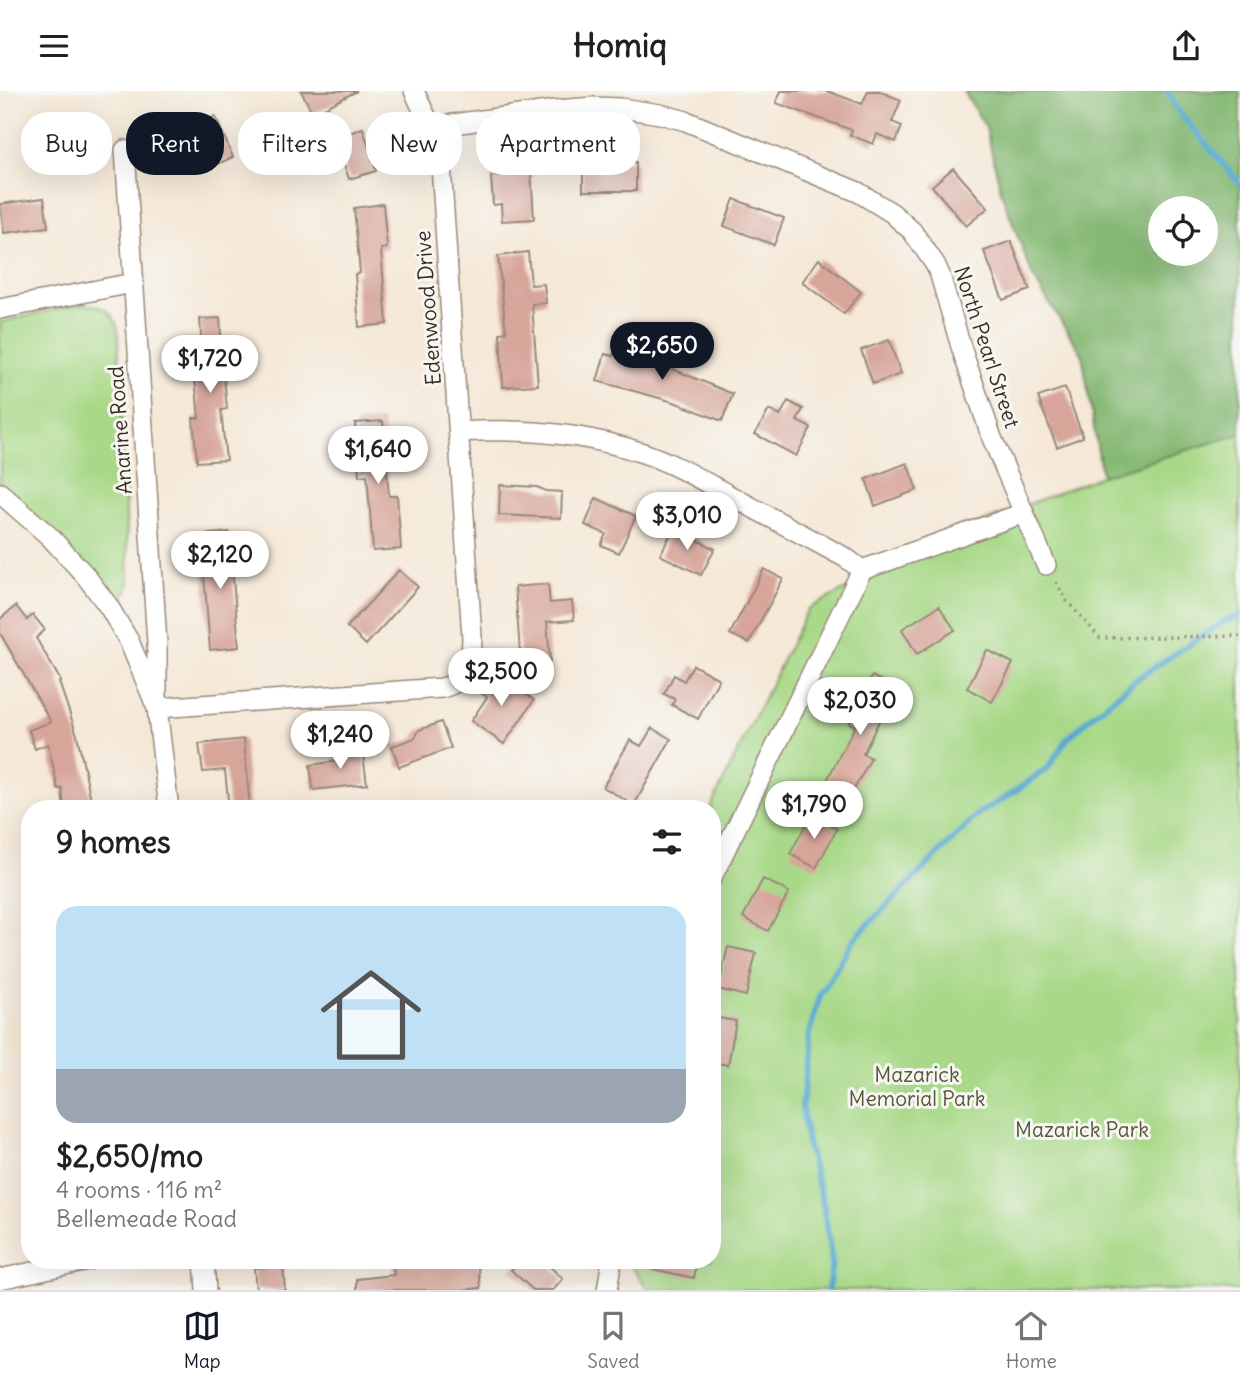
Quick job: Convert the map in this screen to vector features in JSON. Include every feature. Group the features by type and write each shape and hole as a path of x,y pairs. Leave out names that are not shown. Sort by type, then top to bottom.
{"street":[{"name":"Edenwood Drive","path":"414,91 424,112"},
{"name":"North Pearl Street","path":"462,123 594,107 660,114 686,121 870,198 892,213 912,231 940,275 962,351 992,438 1046,565"},
{"name":"Anarine Road","path":"125,150 157,643 157,708 168,800"},
{"name":"Edenwood Drive","path":"157,708 442,688 455,684 465,676 471,664 472,638 442,175"},
{"path":"0,309 133,283"},
{"path":"459,432 527,431 567,435 645,454 693,476 846,558 862,570"},
{"name":"Anarine Road","path":"0,493 49,536 85,575 109,607 129,641 157,708"},
{"path":"721,859 862,570 1024,513"},
{"path":"0,1279 46,1269"},
{"path":"205,1269 206,1290"},
{"path":"607,1290 610,1269"}],"path":[{"path":"1046,565 1067,600 1100,638 1240,636"}],"green space":[{"path":"964,91 1240,91 1240,434 1102,476 1082,354 1033,277 1001,192 986,128"},
{"name":"Mazarick Memorial Park","path":"1240,184 1240,1290 649,1290 634,1269 721,1269 721,800 714,800 808,609 949,535 1150,457 1050,234 1148,208 1148,266 1218,266 1218,196 1194,196"},
{"path":"79,304 104,309 113,317 118,330 129,583 122,597 112,596 0,485 0,322"}],"building":[{"path":"301,91 357,91 317,112 312,112"},
{"path":"781,91 827,91 862,104 868,91 879,91 901,100 892,122 902,126 896,142 877,134 873,144 850,135 852,130 776,103"},
{"path":"363,128 366,138 366,174 349,179 348,175 352,175 352,132"},
{"path":"224,136 233,157 224,161"},
{"path":"953,168 988,208 966,226 932,186"},
{"path":"531,175 534,219 502,221 501,204 493,205 491,176"},
{"path":"583,175 636,175 636,191 583,191"},
{"path":"44,198 48,227 4,233 0,204"},
{"path":"734,199 784,218 774,245 724,226"},
{"path":"383,204 387,248 381,249 387,324 359,327 355,274 360,273 354,208"},
{"path":"1011,241 1030,290 1003,300 984,251"},
{"path":"528,252 531,285 544,284 546,303 532,304 538,385 503,387 500,333 506,332 498,256"},
{"path":"819,259 861,292 844,314 802,282"},
{"path":"220,318 227,409 221,410 226,460 197,462 193,418 199,418 194,368 203,367 200,319"},
{"path":"889,340 901,374 873,384 861,350"},
{"path":"616,346 672,361 670,368 733,394 722,421 674,402 597,381 605,354 613,356"},
{"path":"1065,388 1083,437 1057,447 1038,397"},
{"path":"788,401 803,409 797,421 811,428 796,456 755,434 769,410 780,416"},
{"path":"383,421 389,496 397,496 401,549 373,551 367,475 359,476 355,423"},
{"path":"907,463 917,490 875,506 866,479"},
{"path":"500,485 537,487 546,491 562,492 561,518 499,515"},
{"path":"596,498 636,516 619,553 601,545 606,534 585,525"},
{"path":"674,528 715,549 701,575 660,555"},
{"path":"229,532 239,647 210,650 201,535"},
{"path":"764,569 783,579 749,643 730,634"},
{"path":"399,570 418,587 366,645 347,627"},
{"path":"548,584 550,603 572,601 574,620 547,622 550,661 521,664 515,587"},
{"path":"16,606 27,620 33,615 45,630 36,638 61,681 59,682 77,735 91,800 63,800 48,744 35,749 29,730 51,722 0,633 0,619"},
{"path":"939,606 955,630 917,654 902,629"},
{"path":"987,650 1013,663 992,702 967,688"},
{"path":"693,665 719,679 698,719 672,705 675,699 664,694 674,675 684,681"},
{"path":"491,671 534,700 504,744 471,721 487,697 478,691"},
{"path":"872,676 895,688 863,754 871,758 850,797 825,784 855,726 849,723"},
{"path":"441,722 451,748 399,767 392,746 415,738 419,730"},
{"path":"652,728 671,739 637,800 625,800 603,787 630,740 641,746"},
{"path":"244,739 249,800 228,800 225,770 203,772 199,744"},
{"path":"362,747 367,784 313,790 310,765 338,761 336,750"},
{"path":"811,815 837,829 816,868 790,854"},
{"path":"763,879 789,892 768,931 743,917"},
{"path":"728,947 756,953 746,996 721,990 721,976"},
{"path":"721,1018 736,1021 728,1065 721,1064"},
{"path":"254,1269 283,1269 285,1290 256,1290"},
{"path":"393,1269 479,1269 481,1288 357,1290 357,1279 394,1275"},
{"path":"552,1269 563,1279 553,1290 533,1290 511,1270"},
{"path":"652,1269 696,1269 694,1278"}],"waterway":[{"path":"1167,91 1179,112 1240,184"},
{"path":"828,1290 832,1263 823,1203 807,1143 802,1106 809,1034 820,996 853,940 979,813 1048,768 1066,740 1091,717 1138,678 1223,622 1240,616"}],"park label":[{"name":"Mazarick Park","path":"1082,1129"}]}
